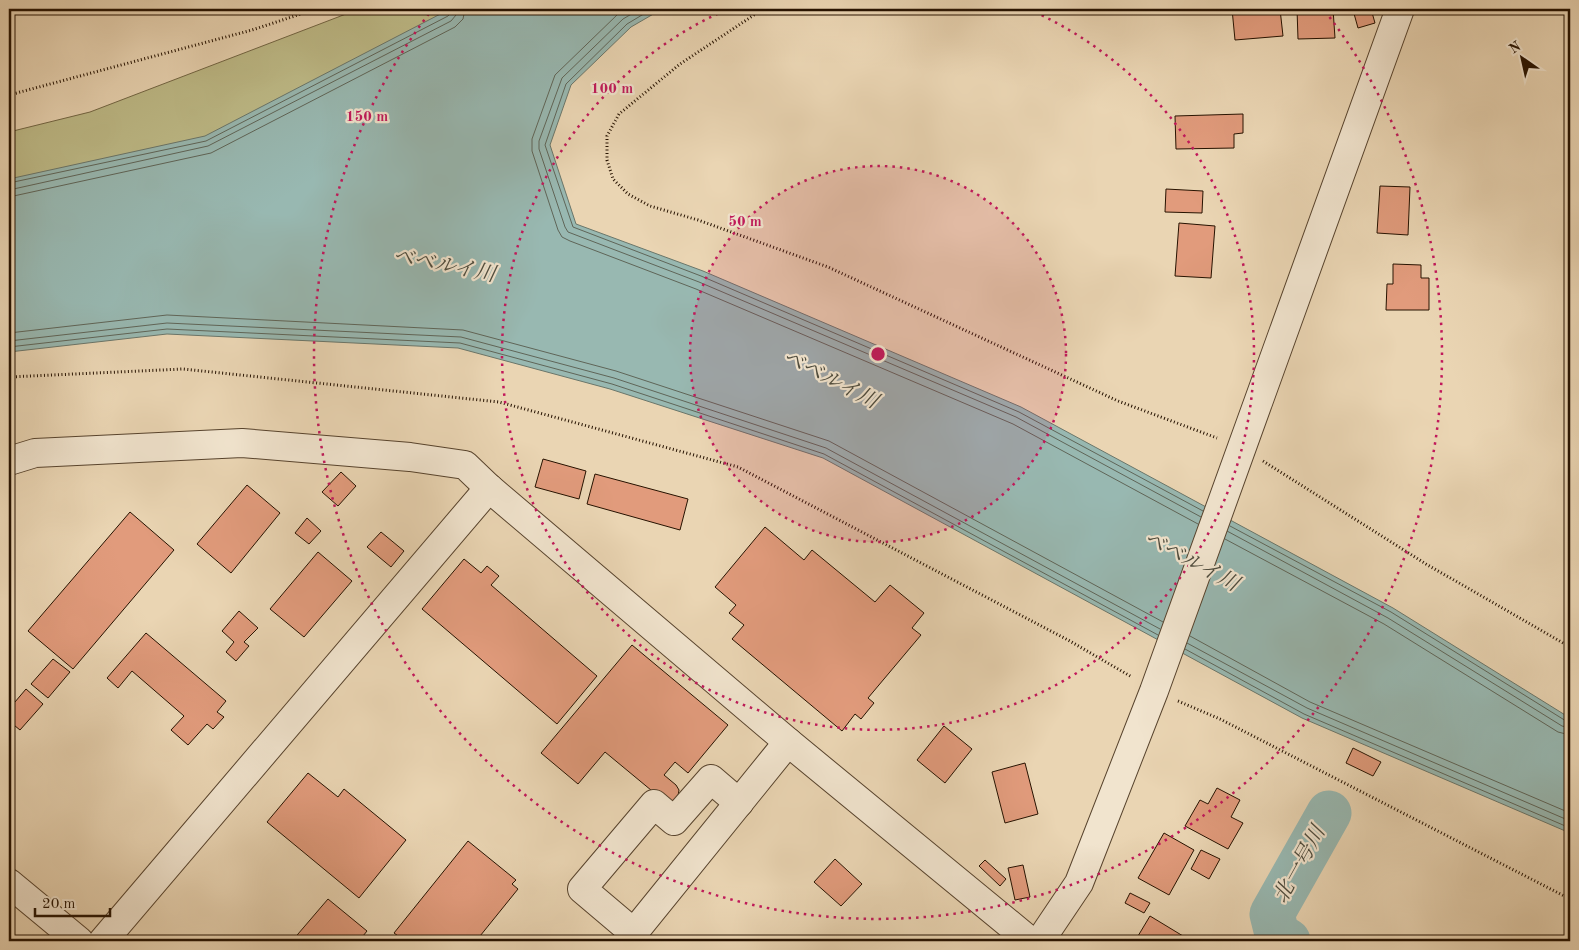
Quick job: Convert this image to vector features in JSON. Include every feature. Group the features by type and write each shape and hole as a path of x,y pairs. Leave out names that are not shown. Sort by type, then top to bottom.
{"street":[{"path":"1040,941 1079,883 1156,684 1400,9"},
{"path":"9,462 35,453 242,443 410,457 465,465 489,488 788,742 1030,941"},
{"path":"103,941 489,488"},
{"path":"739,803 711,779 674,821 654,804 582,890 630,937 739,803 788,742"},
{"path":"9,883 79,941"}],"path":[{"path":"9,96 252,30 316,9"},
{"path":"763,9 680,64 619,114 608,136 607,160 613,179 628,194 650,206 698,220 828,267 1118,401 1238,454 1570,647"},
{"path":"9,377 183,369 499,402 738,467 1110,663 1156,684 1570,899"}],"shaded area":[{"path":"359,9 500,9 287,136 9,195 9,132 90,112"}],"water":[{"name":"ベベルイ川","path":"450,9 662,9 631,27 571,85 550,145 576,224 703,271 1021,407 1393,608 1570,718 1570,833 1302,718 823,458 610,389 458,348 167,334 9,352 9,179 205,136"}],"building":[{"path":"1232,9 1280,9 1283,36 1235,40"},
{"path":"1297,9 1333,9 1335,38 1298,39"},
{"path":"1371,9 1375,23 1358,28 1353,10"},
{"path":"1243,114 1243,133 1234,134 1234,148 1176,149 1175,116"},
{"path":"1380,186 1410,187 1408,235 1377,233"},
{"path":"1166,189 1203,191 1202,213 1165,212"},
{"path":"1179,223 1215,226 1211,278 1175,276"},
{"path":"1393,264 1421,265 1421,278 1429,278 1429,310 1386,310 1387,284 1393,284"},
{"path":"543,459 586,471 579,499 535,487"},
{"path":"341,472 356,486 338,506 322,492"},
{"path":"595,474 688,499 680,530 587,504"},
{"path":"247,485 280,513 231,573 197,544"},
{"path":"130,512 174,550 73,669 28,631"},
{"path":"307,518 321,531 309,544 295,533"},
{"path":"765,527 804,560 812,550 875,602 890,585 924,613 912,628 921,635 868,698 874,703 861,719 855,714 842,731 732,639 744,625 729,613 736,605 715,587"},
{"path":"381,532 404,551 391,567 367,547"},
{"path":"318,552 352,581 304,637 270,609"},
{"path":"464,559 481,573 487,566 499,576 491,585 597,676 557,724 422,609"},
{"path":"239,611 258,628 244,642 249,646 236,661 226,652 234,642 222,631"},
{"path":"146,633 226,701 217,712 224,717 213,729 207,724 188,745 171,730 184,716 132,671 118,688 107,678"},
{"path":"632,645 728,725 688,773 675,762 664,775 679,790 675,801 663,800 605,752 578,784 541,753"},
{"path":"53,659 70,672 48,698 31,684"},
{"path":"26,689 43,704 20,730 9,721 9,709"},
{"path":"944,726 972,749 945,783 917,760"},
{"path":"1353,748 1381,762 1373,776 1346,763"},
{"path":"1025,763 1038,814 1005,823 992,772"},
{"path":"308,773 338,797 344,789 406,840 359,898 267,822"},
{"path":"1217,788 1240,800 1231,817 1243,823 1228,849 1185,826 1200,800 1208,804"},
{"path":"1164,833 1194,850 1169,895 1138,878"},
{"path":"468,841 516,880 512,884 518,889 476,941 405,941 394,933"},
{"path":"1201,850 1220,859 1209,879 1191,869"},
{"path":"835,859 862,884 841,906 814,882"},
{"path":"985,860 1006,879 1000,886 979,866"},
{"path":"1023,865 1030,897 1015,900 1008,868"},
{"path":"1130,893 1150,903 1144,913 1125,903"},
{"path":"328,899 367,931 359,941 292,941"},
{"path":"1150,916 1183,936 1180,941 1135,941"},
{"path":"373,936 380,941 369,941"}],"waterway":[{"name":"北一号川","path":"1288,941 1277,934 1272,914 1329,813"}]}
